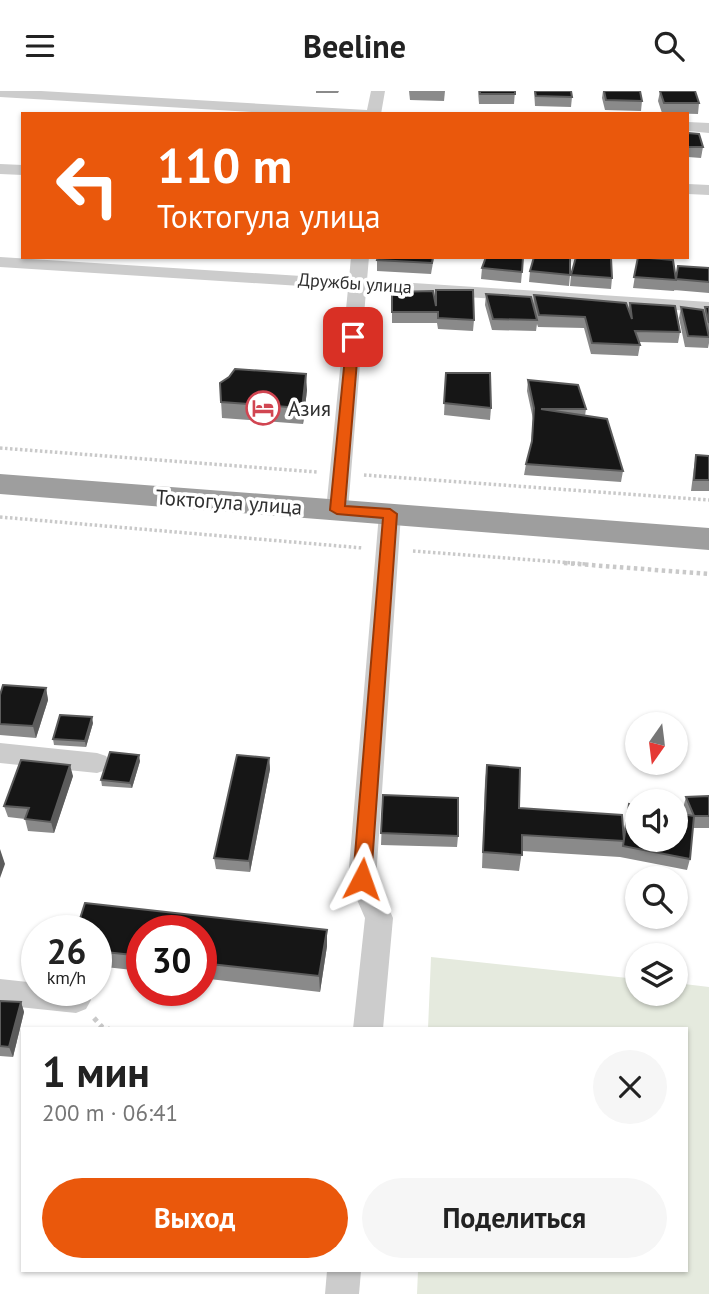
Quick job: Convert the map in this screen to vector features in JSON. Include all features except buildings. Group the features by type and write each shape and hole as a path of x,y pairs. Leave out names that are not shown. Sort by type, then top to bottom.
{"highway":[{"name":"Токтогула улица","path":"0,484 709,539"}],"street":[{"path":"374,112 378,91"},
{"path":"0,93 135,107 299,112"},
{"path":"689,127 709,128"},
{"path":"0,169 21,170"},
{"path":"689,189 709,190"},
{"path":"337,510 360,259"},
{"name":"Дружбы улица","path":"0,262 709,307"},
{"path":"368,1027 379,918 362,879 390,514"},
{"path":"0,753 97,763"},
{"path":"0,992 21,994"},
{"path":"342,1294 344,1272"}],"path":[{"path":"0,517 709,574"}],"shaded area":[{"path":"431,957 625,978 625,1006 688,1006 688,984 709,987 709,1294 417,1294 418,1272 688,1272 688,1027 428,1027"}],"place":[{"name":"Aзия","path":"263,408"}],"route":[{"path":"353,337 337,510 390,514 362,879"}]}
